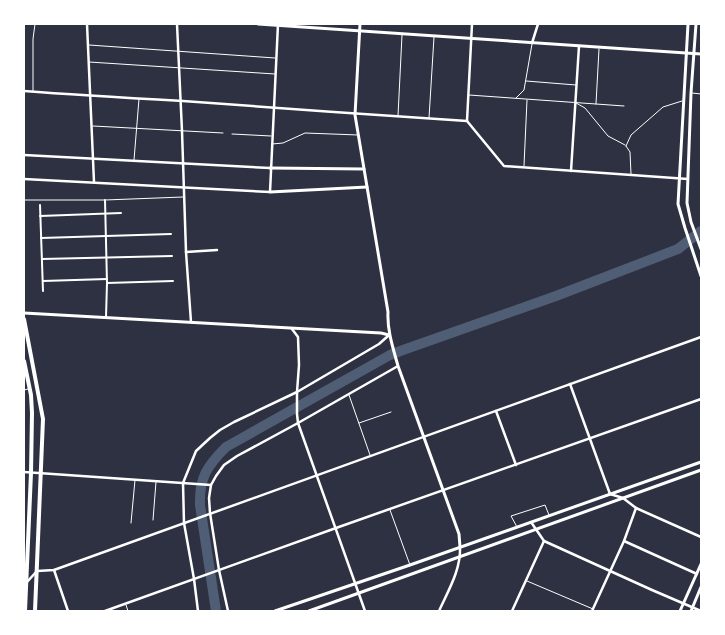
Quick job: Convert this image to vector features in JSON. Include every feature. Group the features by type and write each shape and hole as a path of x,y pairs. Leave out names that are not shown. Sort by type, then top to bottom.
{"main road":[{"path":"24,319 43,419 35,611"},
{"path":"24,361 32,413 25,611"}],"street":[{"path":"87,24 94,182"},
{"path":"177,24 186,252 191,322"},
{"path":"258,24 701,54"},
{"path":"270,192 278,24"},
{"path":"360,24 355,115 390,334 398,366 459,534 461,557 459,565 439,611"},
{"path":"472,24 467,121 504,166 688,178"},
{"path":"532,43 538,24"},
{"path":"688,24 678,204 701,276"},
{"path":"696,24 687,202 691,222 701,248"},
{"path":"571,171 579,46"},
{"path":"24,91 355,115 467,121"},
{"path":"24,155 270,168 364,169"},
{"path":"24,179 270,192 367,186"},
{"path":"105,200 106,317"},
{"path":"40,205 43,291"},
{"path":"40,216 121,213"},
{"path":"41,238 171,234"},
{"path":"186,252 217,250"},
{"path":"42,259 172,256"},
{"path":"43,282 107,279"},
{"path":"107,283 173,281"},
{"path":"24,313 390,334"},
{"path":"291,328 298,337 298,423 365,611"},
{"path":"198,611 185,523 183,483 196,452 210,438 234,422 297,392 379,344 390,334"},
{"path":"25,582 37,571 54,570 701,337"},
{"path":"228,611 210,513 209,498 211,485 216,476 224,465 237,456 398,366"},
{"path":"570,384 610,494"},
{"path":"105,611 701,399"},
{"path":"496,411 516,464"},
{"path":"275,611 701,462"},
{"path":"309,611 701,470"},
{"path":"24,472 211,485"},
{"path":"610,494 623,498 636,508 701,537"},
{"path":"593,610 624,541 636,508"},
{"path":"531,522 544,541 701,611"},
{"path":"512,611 544,541"},
{"path":"624,541 697,574"},
{"path":"680,611 701,564"},
{"path":"54,570 68,611"},
{"path":"690,611 701,587"}],"lane":[{"path":"33,92 33,39 35,24"},
{"path":"398,117 402,34"},
{"path":"429,119 434,36"},
{"path":"515,98 524,90 532,43"},
{"path":"88,45 276,58"},
{"path":"596,104 599,48"},
{"path":"89,62 276,74"},
{"path":"525,81 576,85"},
{"path":"691,94 701,94"},
{"path":"468,95 624,106"},
{"path":"134,161 139,99"},
{"path":"523,167 527,99"},
{"path":"626,146 631,135 663,107 683,101"},
{"path":"575,103 585,108 608,136 626,146 630,152 632,175"},
{"path":"91,126 222,133"},
{"path":"272,144 283,143 305,133 358,135"},
{"path":"232,134 272,136"},
{"path":"24,200 105,200 184,196"},
{"path":"24,390 29,388"},
{"path":"348,394 370,456"},
{"path":"358,423 391,412"},
{"path":"131,524 136,480"},
{"path":"153,520 156,481"},
{"path":"517,527 512,516 545,504 549,516"},
{"path":"390,509 410,565"},
{"path":"526,580 593,610"},
{"path":"126,604 128,611"}],"waterway":[{"path":"216,611 200,496 205,473 226,447 390,355 556,296 678,249 701,231"}]}
